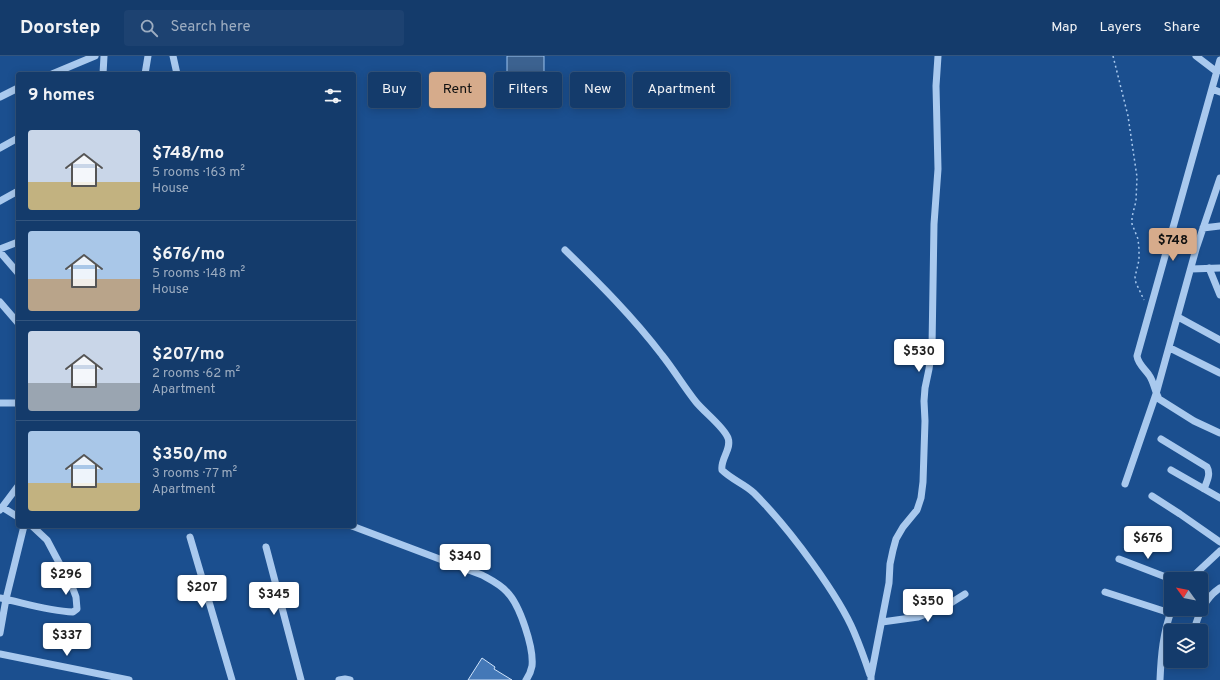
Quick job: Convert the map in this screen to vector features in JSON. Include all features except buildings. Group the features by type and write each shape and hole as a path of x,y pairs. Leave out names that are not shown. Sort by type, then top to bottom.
{"street":[{"path":"61,72 94,56"},
{"path":"103,72 104,56"},
{"path":"145,72 148,56"},
{"path":"173,56 177,72"},
{"path":"871,678 889,583 890,564 893,550 896,539 916,510 921,498 923,482 925,421 924,401 925,388 930,369 932,347 934,224 938,169 936,86 938,56"},
{"path":"1196,56 1217,72"},
{"path":"1220,60 1174,218 1138,349 1137,358 1138,362 1150,376 1159,399 1194,421 1220,433"},
{"path":"0,97 16,89"},
{"path":"1212,89 1220,92"},
{"path":"0,148 16,139"},
{"path":"1125,484 1156,394 1203,228 1220,178"},
{"path":"0,201 16,192"},
{"path":"1203,228 1220,226"},
{"path":"16,243 0,251 16,271"},
{"path":"565,250 600,284 630,317 662,354 696,402 724,431 728,438 728,444 722,462 722,470 753,492 776,515 801,547 838,601 854,631 871,678"},
{"path":"1209,268 1220,295"},
{"path":"1191,269 1220,268"},
{"path":"0,302 16,321"},
{"path":"1178,317 1220,340"},
{"path":"1170,348 1220,373"},
{"path":"0,403 16,403"},
{"path":"1161,439 1207,467 1210,471 1204,489"},
{"path":"1171,470 1220,498"},
{"path":"16,489 1,509 16,516"},
{"path":"1152,496 1220,542"},
{"path":"0,633 3,599 23,528"},
{"path":"3,599 53,610 73,612 77,609 76,597 73,588 51,547 44,537 34,528"},
{"path":"356,528 482,575 496,582 508,592 520,614 526,630 532,655 532,668 526,680"},
{"path":"190,537 232,680"},
{"path":"266,547 301,680"},
{"path":"1198,572 1220,551"},
{"path":"1119,559 1164,576"},
{"path":"1195,624 1206,601 1213,592 1220,588"},
{"path":"1105,592 1164,609"},
{"path":"882,622 918,618 946,606 965,594"},
{"path":"1160,680 1165,630 1169,616"},
{"path":"0,654 129,680"},
{"path":"339,680 350,680"}],"path":[{"path":"1113,56 1128,116 1137,177 1136,201 1132,217 1132,224 1138,239 1139,249 1139,260 1135,277 1136,283 1149,313"}],"water":[{"path":"507,56 544,56 544,72 507,72"}]}
